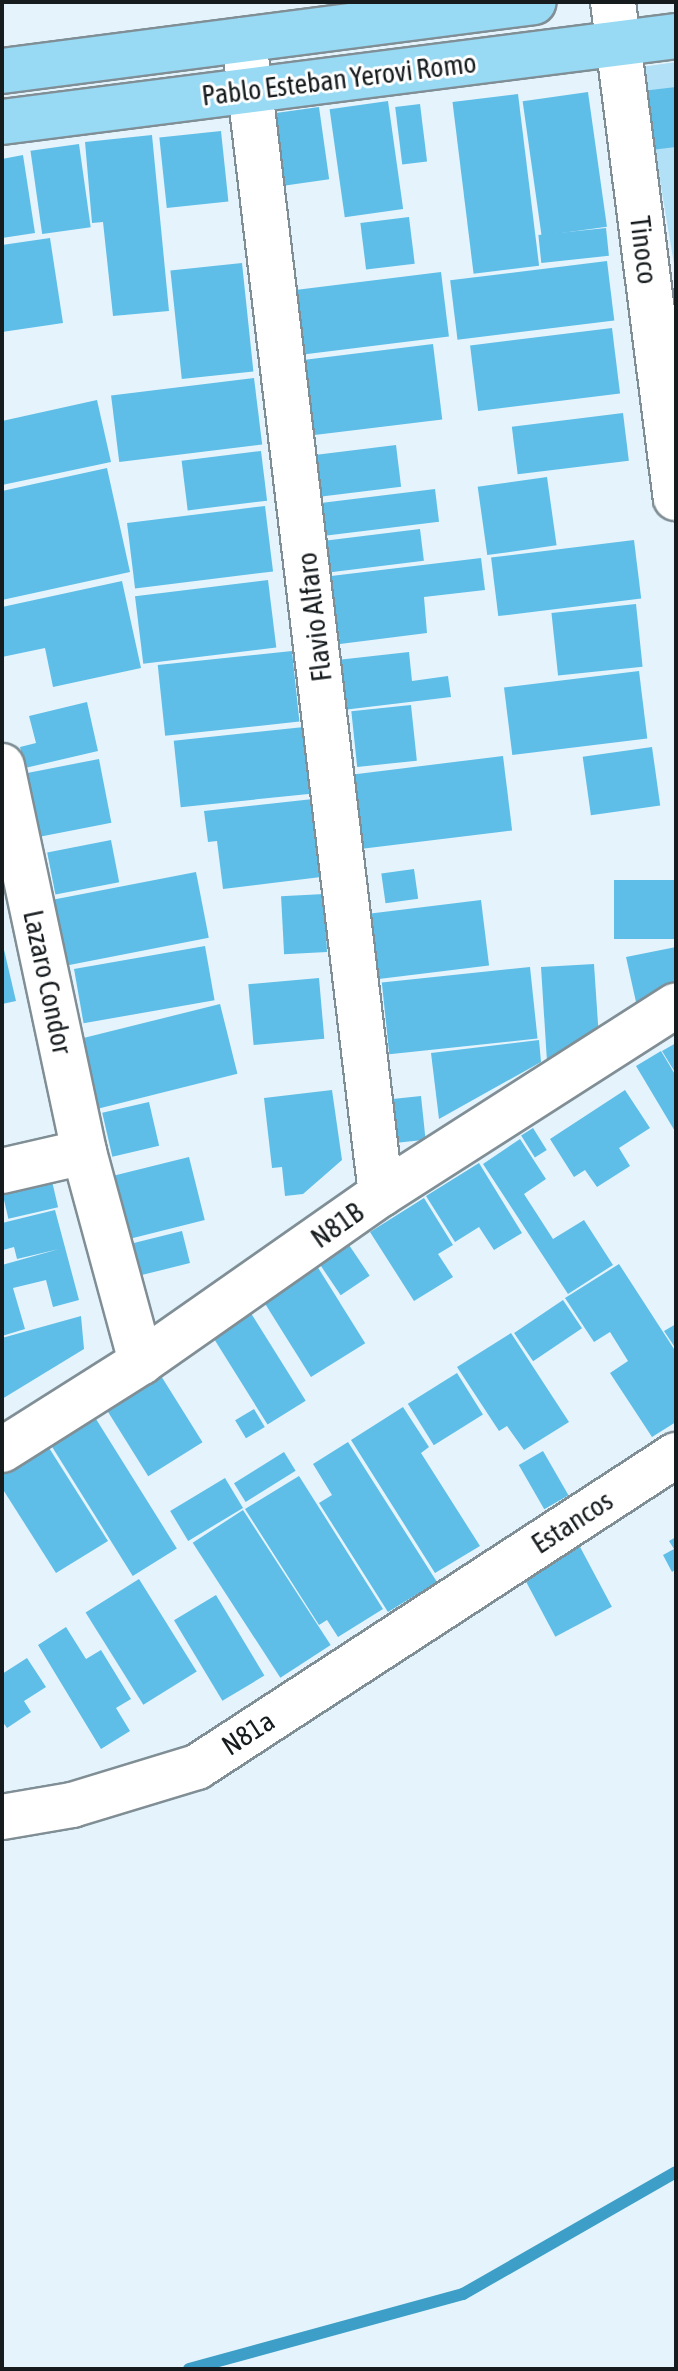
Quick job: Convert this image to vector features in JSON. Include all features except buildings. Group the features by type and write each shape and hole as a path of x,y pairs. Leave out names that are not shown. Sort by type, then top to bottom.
{"main road":[{"name":"Pablo Esteban Yerovi Romo","path":"2,71 534,2"},
{"name":"Pablo Esteban Yerovi Romo","path":"2,122 252,90 615,23 676,36"}],"street":[{"name":"Tinoco","path":"615,23 676,498"},
{"name":"Flavio Alfaro","path":"244,40 381,1194"},
{"name":"Lazaro Condor","path":"2,766 84,1152 141,1362"},
{"name":"N81B","path":"2,1450 141,1362 381,1194 676,1005"},
{"path":"2,1171 84,1152"},
{"name":"Estancos","path":"467,1589 676,1455"},
{"name":"N81a","path":"2,1817 72,1805 197,1767 467,1589"}],"shaded area":[{"path":"676,62 676,276 641,67"}],"waterway":[{"path":"189,2369 463,2294 676,2172"}]}
